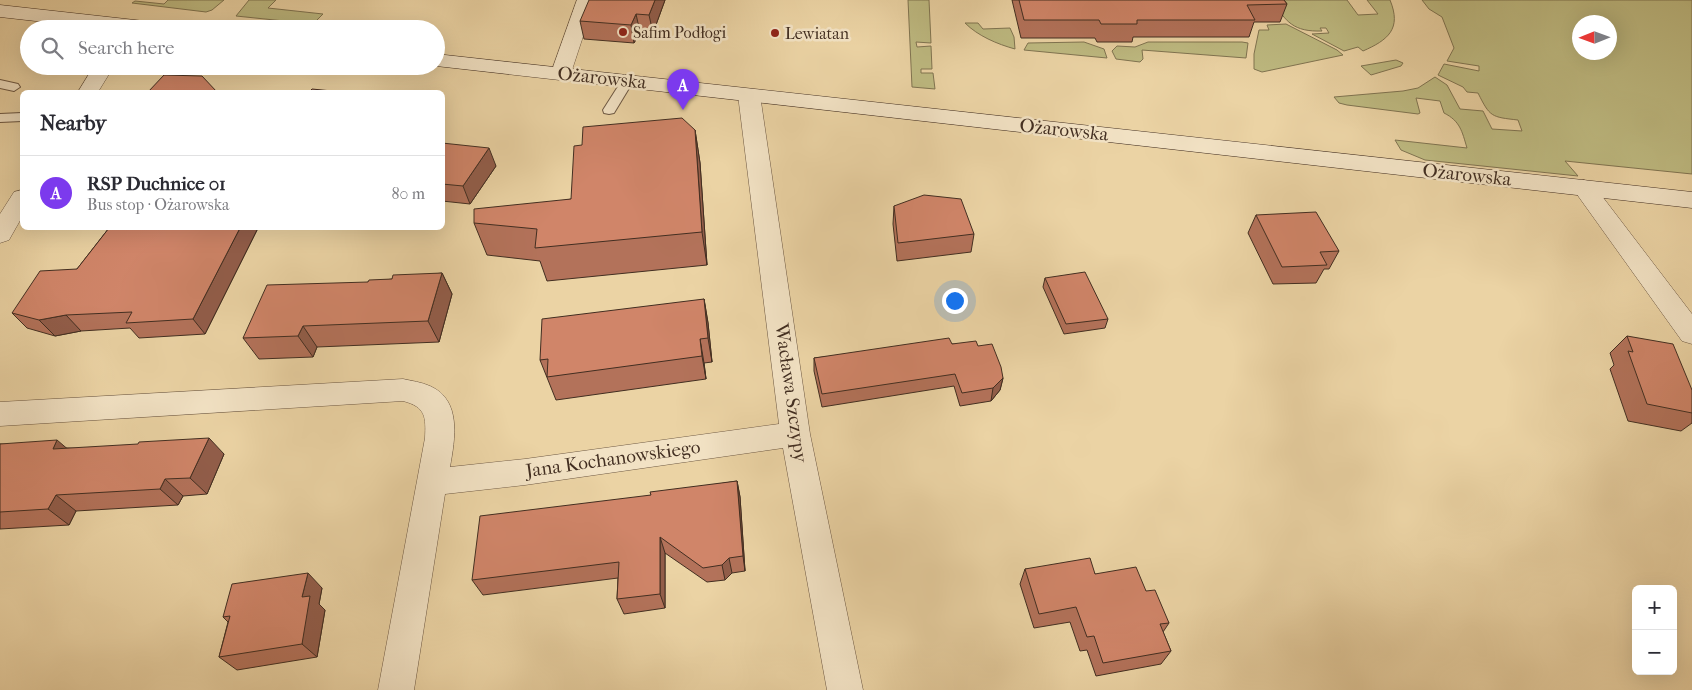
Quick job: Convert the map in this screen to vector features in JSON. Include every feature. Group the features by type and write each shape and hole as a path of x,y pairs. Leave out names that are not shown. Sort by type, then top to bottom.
{"street":[{"path":"561,73 586,0"},
{"path":"0,11 73,20"},
{"name":"Ożarowska","path":"445,61 1692,200"},
{"path":"89,90 98,75"},
{"name":"Wacława Szczypy","path":"749,95 795,434 845,690"},
{"path":"1584,188 1692,334"},
{"path":"0,234 20,201"},
{"path":"0,414 403,390 418,392 437,406 442,424 396,690"},
{"name":"Jana Kochanowskiego","path":"431,482 525,472 795,434"}],"lane":[{"path":"609,110 628,80"},
{"path":"0,84 14,87"},
{"path":"0,118 20,117"}],"shaded area":[{"path":"168,0 224,0 212,10 206,12 132,3 135,1 164,4"},
{"path":"249,0 276,0 268,8 323,14 317,20 274,20 236,16"},
{"path":"908,0 929,0 931,43 916,42 917,47 931,46 932,69 921,69 921,73 933,73 935,89 912,87"},
{"path":"1273,0 1347,0 1358,15 1378,14 1367,0 1390,0 1393,10 1393,26 1386,38 1372,47 1363,51 1358,47 1344,51 1312,34 1329,33 1326,28 1320,28 1322,31 1304,30 1286,20"},
{"path":"1422,0 1692,0 1692,174 1565,161 1578,176 1425,160 1401,150 1395,140 1467,148 1460,127 1454,119 1444,113 1440,101 1416,98 1420,113 1418,114 1347,105 1339,103 1334,97 1403,91 1418,88 1435,77 1447,85 1460,109 1483,111 1492,129 1522,131 1518,120 1502,118 1492,114 1478,93 1467,92 1463,87 1438,75 1444,64 1479,71 1479,66 1447,61 1454,48 1442,17 1429,9"},
{"path":"965,23 978,23 983,29 1010,28 1014,37 1015,49 988,39"},
{"path":"1286,24 1337,50 1343,55 1262,72 1254,69 1254,54 1259,30 1269,30 1267,25"},
{"path":"1084,42 1104,49 1107,58 1024,50 1028,43"},
{"path":"1148,42 1248,43 1246,58 1142,50 1143,59 1140,62 1116,59 1112,51 1117,46 1135,47"},
{"path":"1396,60 1403,63 1401,66 1371,75 1361,66"}],"building":[{"path":"589,0 655,0 649,15 636,14 631,25 580,21"},
{"path":"1019,0 1284,0 1287,4 1247,5 1255,20 1137,20 1137,24 1101,24 1099,20 1024,20"},
{"path":"164,75 202,76 215,90 150,90"},
{"path":"682,118 695,130 702,232 535,248 537,229 474,223 474,209 571,199 574,146 582,145 583,127"},
{"path":"445,143 489,148 463,186 445,184"},
{"path":"924,195 961,199 974,234 898,243 894,206"},
{"path":"1316,212 1339,251 1320,252 1327,265 1282,267 1256,215"},
{"path":"107,230 239,230 193,319 126,323 132,312 66,315 39,320 12,313 40,271 77,269"},
{"path":"1085,272 1108,319 1066,324 1045,278"},
{"path":"442,273 428,321 303,326 298,336 243,338 267,285 368,282 369,280 392,279 393,275"},
{"path":"704,299 708,338 700,339 702,356 547,377 548,359 540,360 542,319"},
{"path":"1627,336 1673,344 1692,390 1692,413 1647,404 1628,351 1633,352"},
{"path":"949,338 952,344 976,341 978,346 992,344 1003,378 993,388 962,393 955,374 822,394 814,358"},
{"path":"209,438 190,478 165,479 160,489 56,495 48,509 0,512 0,444 57,440 53,449"},
{"path":"737,481 743,556 729,558 722,565 703,568 660,537 660,594 617,599 619,562 472,580 480,516 651,495 650,492"},
{"path":"1090,558 1095,574 1136,567 1146,591 1155,590 1169,623 1160,624 1171,651 1103,663 1094,636 1087,637 1076,607 1039,614 1025,569"},
{"path":"308,573 302,597 310,596 302,644 219,657 230,616 223,617 232,584"}],"place":[{"name":"Safim Podłogi","path":"623,32"},
{"name":"Lewiatan","path":"775,33"},
{"name":"RSP Duchnice 01","path":"683,110"}]}
